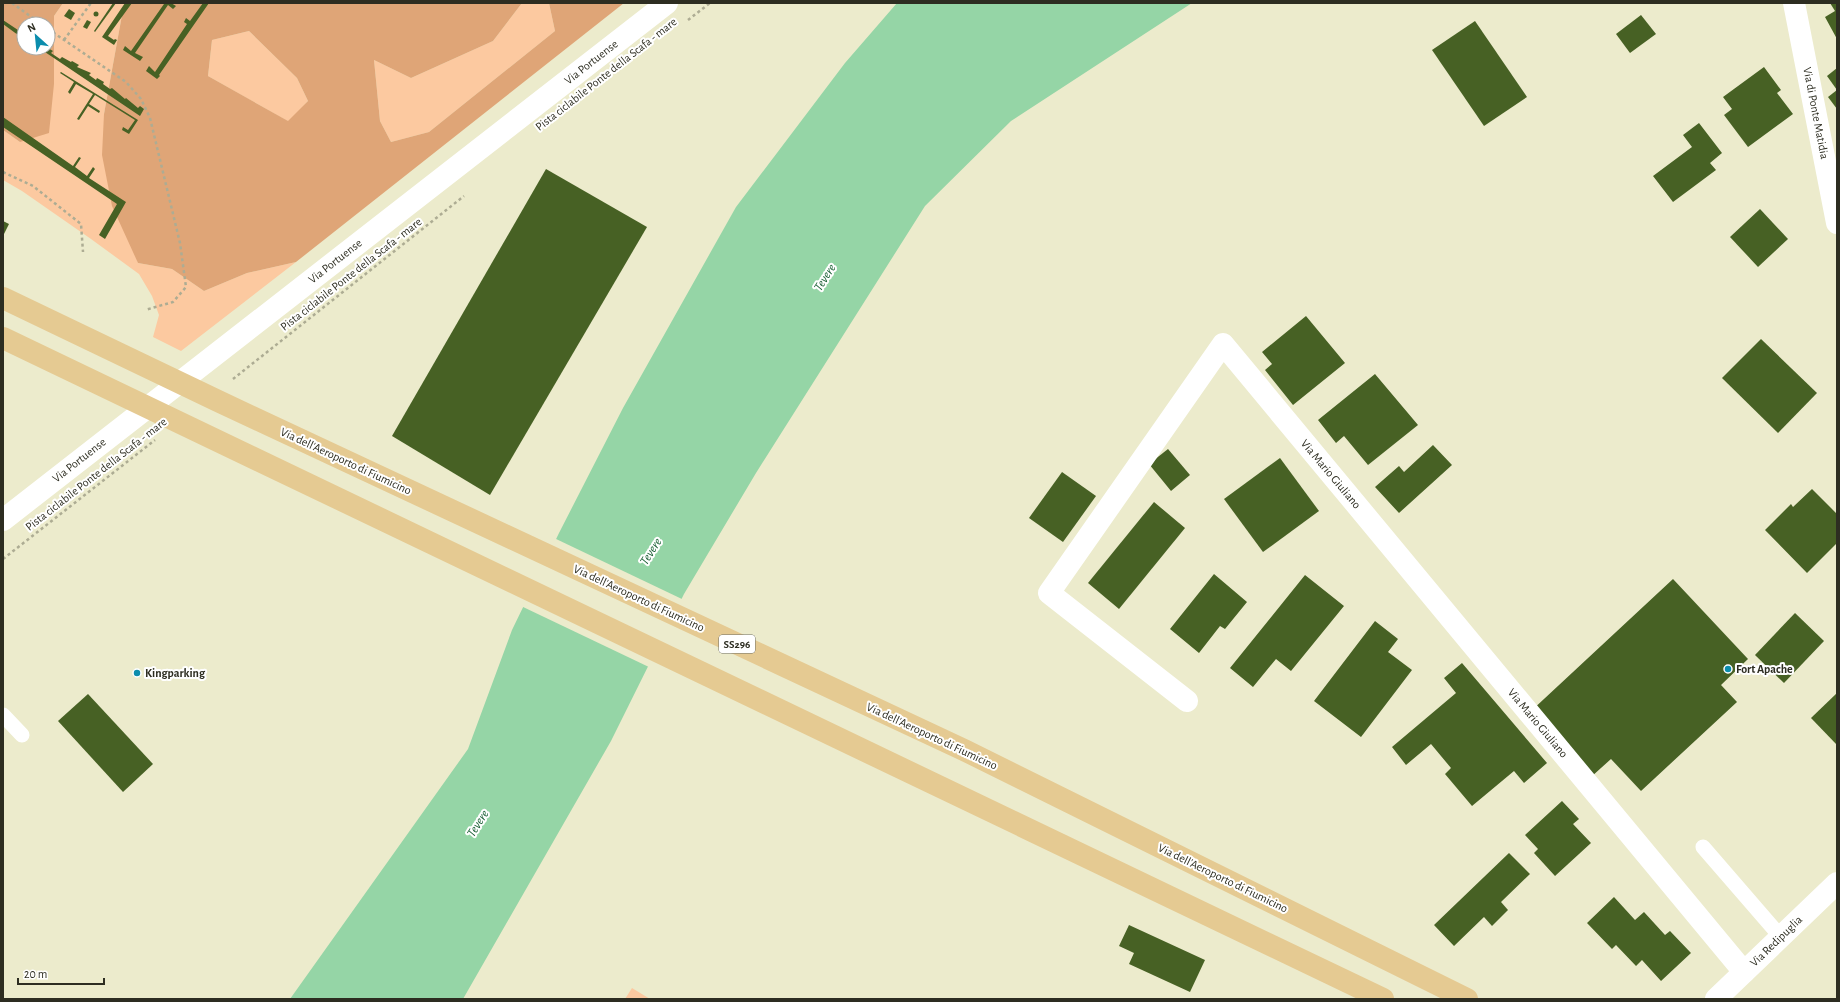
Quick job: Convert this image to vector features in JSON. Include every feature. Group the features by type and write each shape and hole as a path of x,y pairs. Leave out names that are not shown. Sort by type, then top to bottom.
{"main road":[{"name":"Via dell'Aeroporto di Fiumicino","path":"3,298 218,401 964,750 1467,999"},
{"path":"3,338 1383,999"}],"street":[{"name":"Via Portuense","path":"3,520 667,3"},
{"name":"Via di Ponte Matidia","path":"1794,3 1837,223"},
{"name":"Via Mario Giuliano","path":"1187,701 1049,593 1223,344 1744,972"},
{"name":"Via Redipuglia","path":"1716,999 1781,937 1828,897 1837,883"}],"lane":[{"path":"3,715 22,735"},
{"path":"1702,847 1781,937"}],"path":[{"path":"12,3 30,16"},
{"path":"64,40 91,3"},
{"name":"Pista ciclabile Ponte della Scafa - mare","path":"685,23 710,3"},
{"path":"56,34 126,82 141,99 150,118 180,243 186,287 173,302 145,310"},
{"path":"3,172 33,186 81,224 83,252"},
{"name":"Pista ciclabile Ponte della Scafa - mare","path":"231,380 467,194"},
{"name":"Pista ciclabile Ponte della Scafa - mare","path":"3,559 157,438"}],"shaded area":[{"path":"3,3 63,3 54,16 16,16 16,56 54,56 54,84 49,133 20,142 3,130"},
{"path":"63,3 130,3 122,15 104,114 138,263 172,269 204,291 247,273 296,262 181,351 153,337 159,315 152,296 139,274 22,191 3,180 3,130 20,142 54,84 56,16 54,16"},
{"path":"130,3 522,3 493,41 411,78 374,60 380,121 391,142 429,132 555,31 549,3 624,3 296,262 247,273 204,291 172,269 138,263 112,206 102,155 104,114 122,15","holes":["249,31 297,78 308,101 288,121 208,76 212,40"]},
{"path":"522,3 549,3 555,31 429,132 391,142 380,121 374,60 411,78 493,41"},
{"path":"249,31 297,78 308,101 289,122 208,76 212,40"},
{"path":"632,988 650,999 625,999"}],"water":[{"name":"Tevere","path":"897,3 1192,3 1011,121 925,206 756,473 684,594 611,741 463,999 290,999 468,749 512,630 559,533 623,408 736,207 845,63"}],"pier":[{"path":"554,538 684,600 651,668 521,606"}],"building":[{"path":"113,3 116,3 95,32 94,31"},
{"path":"125,3 132,3 108,36 114,40 117,40 114,45 102,37"},
{"path":"163,3 171,3 176,6 173,9 168,5 135,53 143,57 140,61 123,50 125,46 131,51 164,4"},
{"path":"203,3 209,3 157,79 146,71 149,66 155,72 187,24 184,22 186,18 190,21"},
{"path":"1830,3 1837,3 1837,39 1825,17 1835,11"},
{"path":"69,9 75,13 71,20 64,16"},
{"path":"96,11 99,14 96,17 93,14"},
{"path":"1641,15 1656,34 1630,53 1616,34"},
{"path":"3,20 16,29 16,34 3,24"},
{"path":"87,20 91,22 87,29 83,27"},
{"path":"1475,21 1527,97 1484,126 1432,50"},
{"path":"51,56 56,56 60,59 62,57 71,62 72,61 79,65 77,67 91,73 89,75 96,80 97,78 104,82 103,84 110,89 112,88 138,108 140,106 144,109 140,116"},
{"path":"1764,67 1781,90 1777,93 1793,114 1748,147 1724,115 1732,109 1723,97"},
{"path":"1837,68 1837,90 1827,76"},
{"path":"61,72 138,120 129,134 122,130 123,127 128,130 135,120 95,95 89,104 100,111 99,113 88,106 79,120 77,119 93,94 76,84 70,94 68,92 74,82 60,73"},
{"path":"1837,90 1837,109 1828,97"},
{"path":"3,117 73,166 79,157 81,158 75,167 87,176 93,167 95,169 89,178 126,202 105,239 99,235 117,204 3,127"},
{"path":"1699,123 1722,153 1710,163 1716,170 1673,202 1653,176 1692,147 1683,135"},
{"path":"546,169 647,227 490,495 392,436"},
{"path":"1760,209 1788,239 1758,267 1730,237"},
{"path":"3,221 9,224 3,236"},
{"path":"1306,316 1345,363 1293,405 1265,370 1272,364 1262,352"},
{"path":"1761,339 1817,393 1778,433 1722,378"},
{"path":"1375,374 1418,425 1368,465 1344,436 1336,443 1318,420"},
{"path":"1433,445 1452,465 1399,513 1375,487 1399,466 1404,472"},
{"path":"1168,449 1190,475 1171,491 1149,464"},
{"path":"1280,458 1319,511 1263,552 1224,499"},
{"path":"1062,472 1096,496 1063,542 1029,518"},
{"path":"1812,489 1837,514 1837,543 1807,573 1765,530 1791,504 1793,507"},
{"path":"1154,502 1185,528 1119,609 1088,583"},
{"path":"1214,574 1247,602 1225,629 1220,626 1199,653 1170,629"},
{"path":"1305,575 1344,606 1291,671 1276,659 1253,687 1230,668"},
{"path":"1673,579 1748,659 1721,685 1737,702 1641,791 1611,759 1591,777 1530,712"},
{"path":"1795,613 1824,641 1784,683 1755,655"},
{"path":"1375,621 1398,639 1388,652 1412,670 1361,737 1314,701"},
{"path":"1462,663 1547,763 1524,783 1514,771 1472,806 1445,774 1451,768 1431,744 1406,765 1392,747 1456,693 1444,678"},
{"path":"1837,693 1837,745 1811,718"},
{"path":"88,694 153,764 123,792 58,721"},
{"path":"1562,801 1579,819 1573,824 1591,843 1555,876 1534,853 1538,849 1525,835"},
{"path":"1509,853 1530,874 1501,902 1508,910 1492,926 1484,917 1454,946 1434,925"},
{"path":"1614,897 1635,920 1644,912 1665,935 1670,931 1691,953 1661,981 1642,960 1636,966 1616,945 1612,949 1587,923"},
{"path":"1129,925 1205,960 1190,992 1129,964 1134,953 1119,946"}],"place":[{"name":"Fort Apache","path":"1728,669"},
{"name":"Kingparking","path":"137,673"}]}
